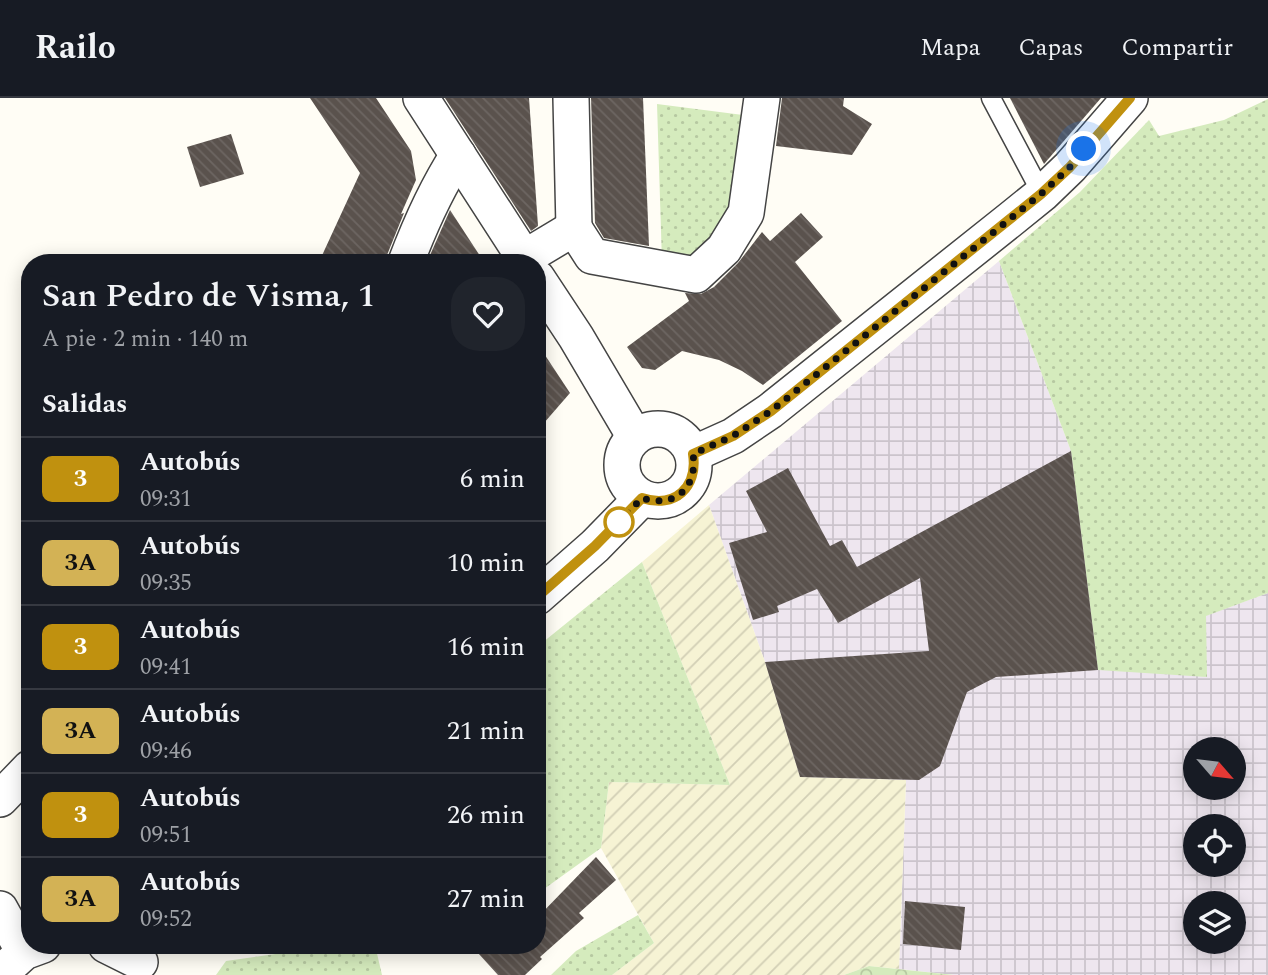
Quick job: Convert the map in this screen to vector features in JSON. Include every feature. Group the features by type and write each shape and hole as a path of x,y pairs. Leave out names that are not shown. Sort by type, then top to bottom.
{"street":[{"path":"421,98 521,254"},
{"path":"571,98 574,228 592,256 695,275 724,249 746,213 762,98"},
{"path":"693,454 733,436 771,411 1041,194 1070,167 1130,98"},
{"path":"409,254 426,214 458,155"},
{"path":"543,254 574,228"},
{"path":"546,292 635,438"},
{"path":"653,429 663,429 681,437 693,454 694,473 685,489 670,500 651,501 642,498 629,486 622,470 629,444 653,429"},
{"path":"546,589 595,546 642,498"},
{"path":"0,799 21,777"},
{"path":"0,909 22,957"},
{"path":"127,954 144,961"}],"lane":[{"path":"991,98 1041,194"}],"shaded area":[{"path":"999,261 1071,451 1098,670 1205,616 1268,593 1268,975 954,975 899,969 906,780 800,777 765,662 709,505"},
{"path":"709,505 765,662 800,777 906,780 899,969 869,966 844,975 612,975 654,943 601,848 609,782 730,785 642,562"}],"green space":[{"path":"1268,99 1268,593 1206,616 1207,677 1098,670 1071,451 999,261 1080,192 1149,120 1159,136 1224,120"},
{"path":"657,104 743,115 733,218 704,254 662,262"},
{"path":"642,562 730,785 609,782 601,848 546,888 546,640"},
{"path":"638,915 654,943 612,975 551,975 576,951"},
{"path":"276,954 377,954 382,975 216,975 226,961"},
{"path":"869,966 954,975 844,975"}],"building":[{"path":"310,98 376,98 411,151 416,180 387,254 323,254 360,173"},
{"path":"445,98 529,98 538,226 531,231"},
{"path":"591,98 643,98 649,246 604,238 595,223"},
{"path":"782,98 844,98 843,106 872,124 852,155 776,146"},
{"path":"1010,98 1101,98 1044,164"},
{"path":"231,134 244,174 200,187 187,147"},
{"path":"450,210 479,254 431,254"},
{"path":"801,213 823,237 795,262 842,321 763,385 719,360 682,351 655,370 642,368 627,347 689,301 685,293 701,294 714,287 738,263 762,232 770,241"},
{"path":"546,357 570,393 546,421"},
{"path":"1071,451 1098,670 996,677 967,692 940,766 919,780 800,777 765,662 929,651 920,578 838,623 817,589 777,606 779,612 753,620 729,543 767,532 746,491 788,468 830,546 842,540 857,567"},
{"path":"596,857 616,880 579,913 584,918 546,952 546,909"},
{"path":"905,901 965,907 961,950 903,944"},
{"path":"479,954 543,954 540,957 542,959 525,975 498,975"}],"bus line":[{"name":"3","path":"546,590 595,546 642,498 661,501 678,496 694,473 693,454 733,436 771,411 1041,194 1070,167 1130,98"}],"route":[{"path":"619,522 642,498 661,501 678,496 694,473 693,454 733,436 771,411 1041,194 1070,167 1084,149"}]}
